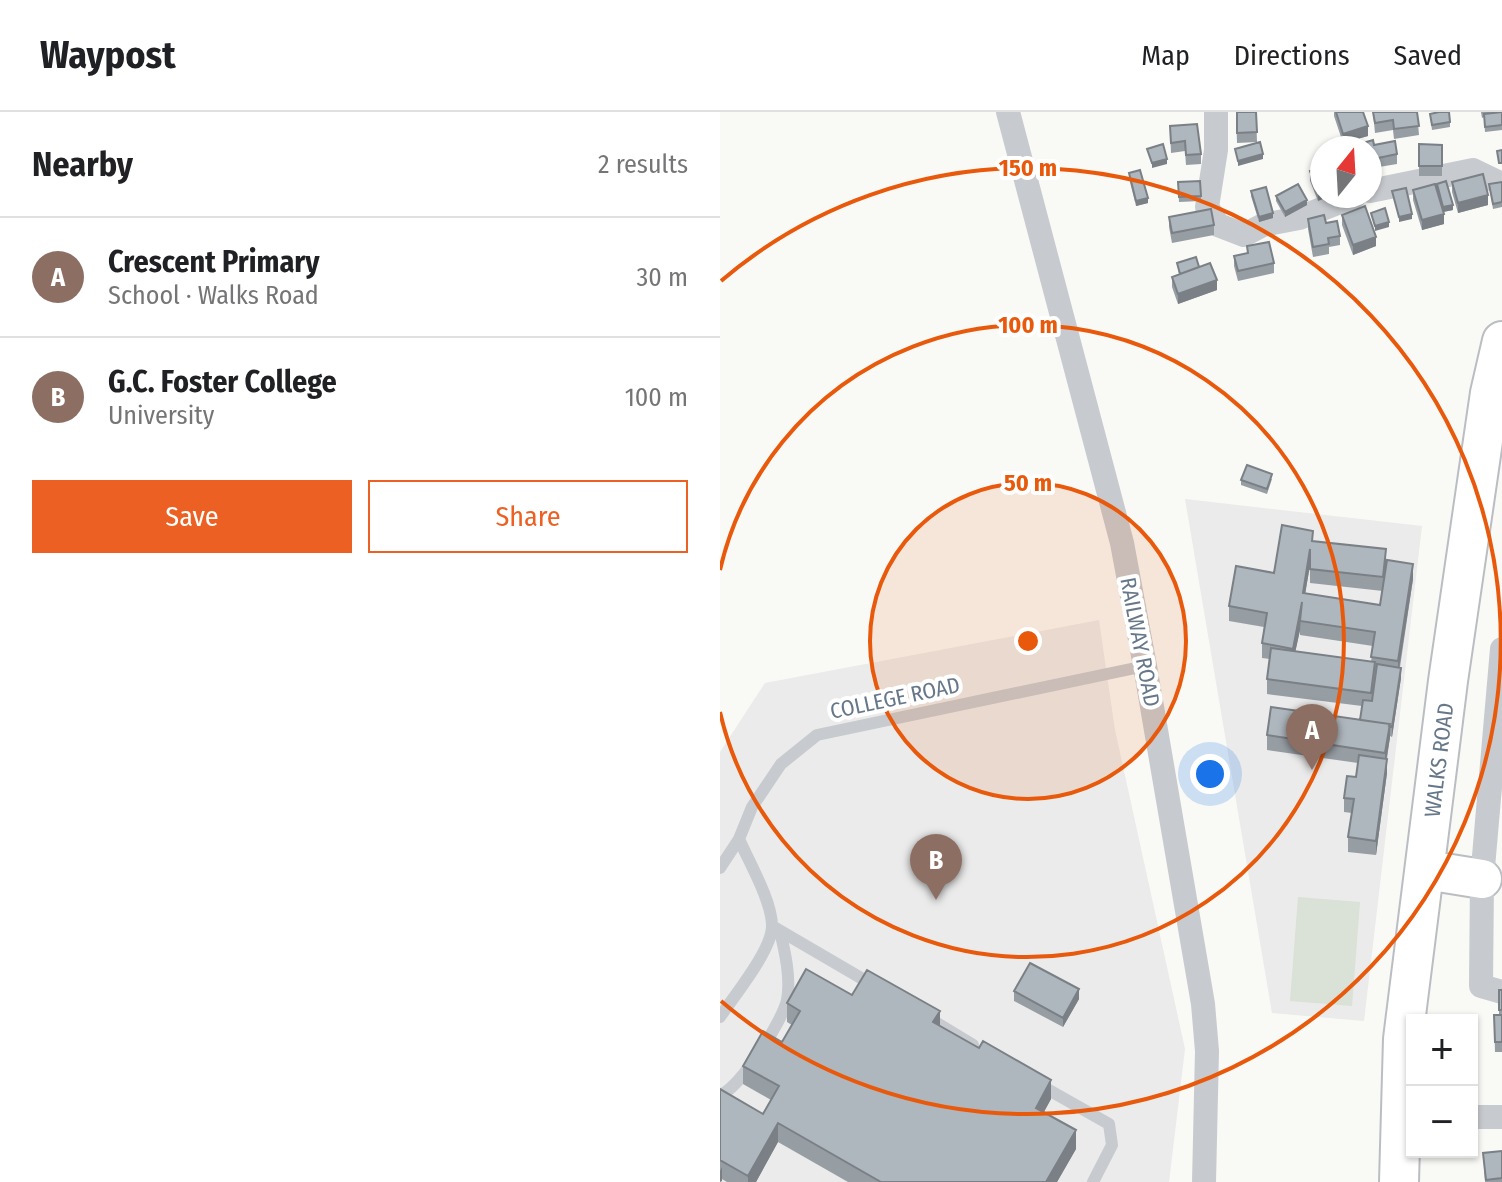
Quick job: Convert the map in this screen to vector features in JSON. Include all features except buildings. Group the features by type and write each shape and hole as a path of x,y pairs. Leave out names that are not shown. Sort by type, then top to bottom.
{"main road":[{"name":"WALKS ROAD","path":"1406,1098 1403,1039 1450,666 1496,394 1502,341"},
{"path":"1426,870 1482,879"},
{"name":"WALKS ROAD","path":"1399,1182 1406,1125"}],"street":[{"name":"RAILWAY ROAD","path":"1008,112 1122,543 1145,666 1203,1004 1207,1051 1204,1182"},
{"path":"1216,112 1216,150 1207,207 1218,225 1244,235 1263,225 1299,218 1324,208"},
{"path":"1382,189 1473,170 1502,184"},
{"path":"1492,989 1482,879 1498,764 1502,649"},
{"path":"1478,1117 1502,1117"}],"lane":[{"name":"COLLEGE ROAD","path":"720,868 739,839 752,807 781,764 817,735 1145,666"},
{"path":"720,1095 736,1085 771,1034 787,1000 786,962 766,898 739,839"},
{"path":"776,929 889,995"},
{"path":"720,1017 776,929"},
{"path":"916,1011 985,1052"},
{"path":"1026,1077 1109,1124 1112,1145 1093,1182"}],"shaded area":[{"path":"1185,499 1422,526 1364,1021 1272,1013"},
{"path":"1099,620 1115,730 1185,1049 1169,1182 720,1182 720,752 765,683"},
{"path":"1298,897 1360,902 1352,1006 1290,1001"}],"place":[{"name":"Crescent Primary","path":"1312,770"},
{"name":"G.C. Foster College","path":"936,900"}]}
